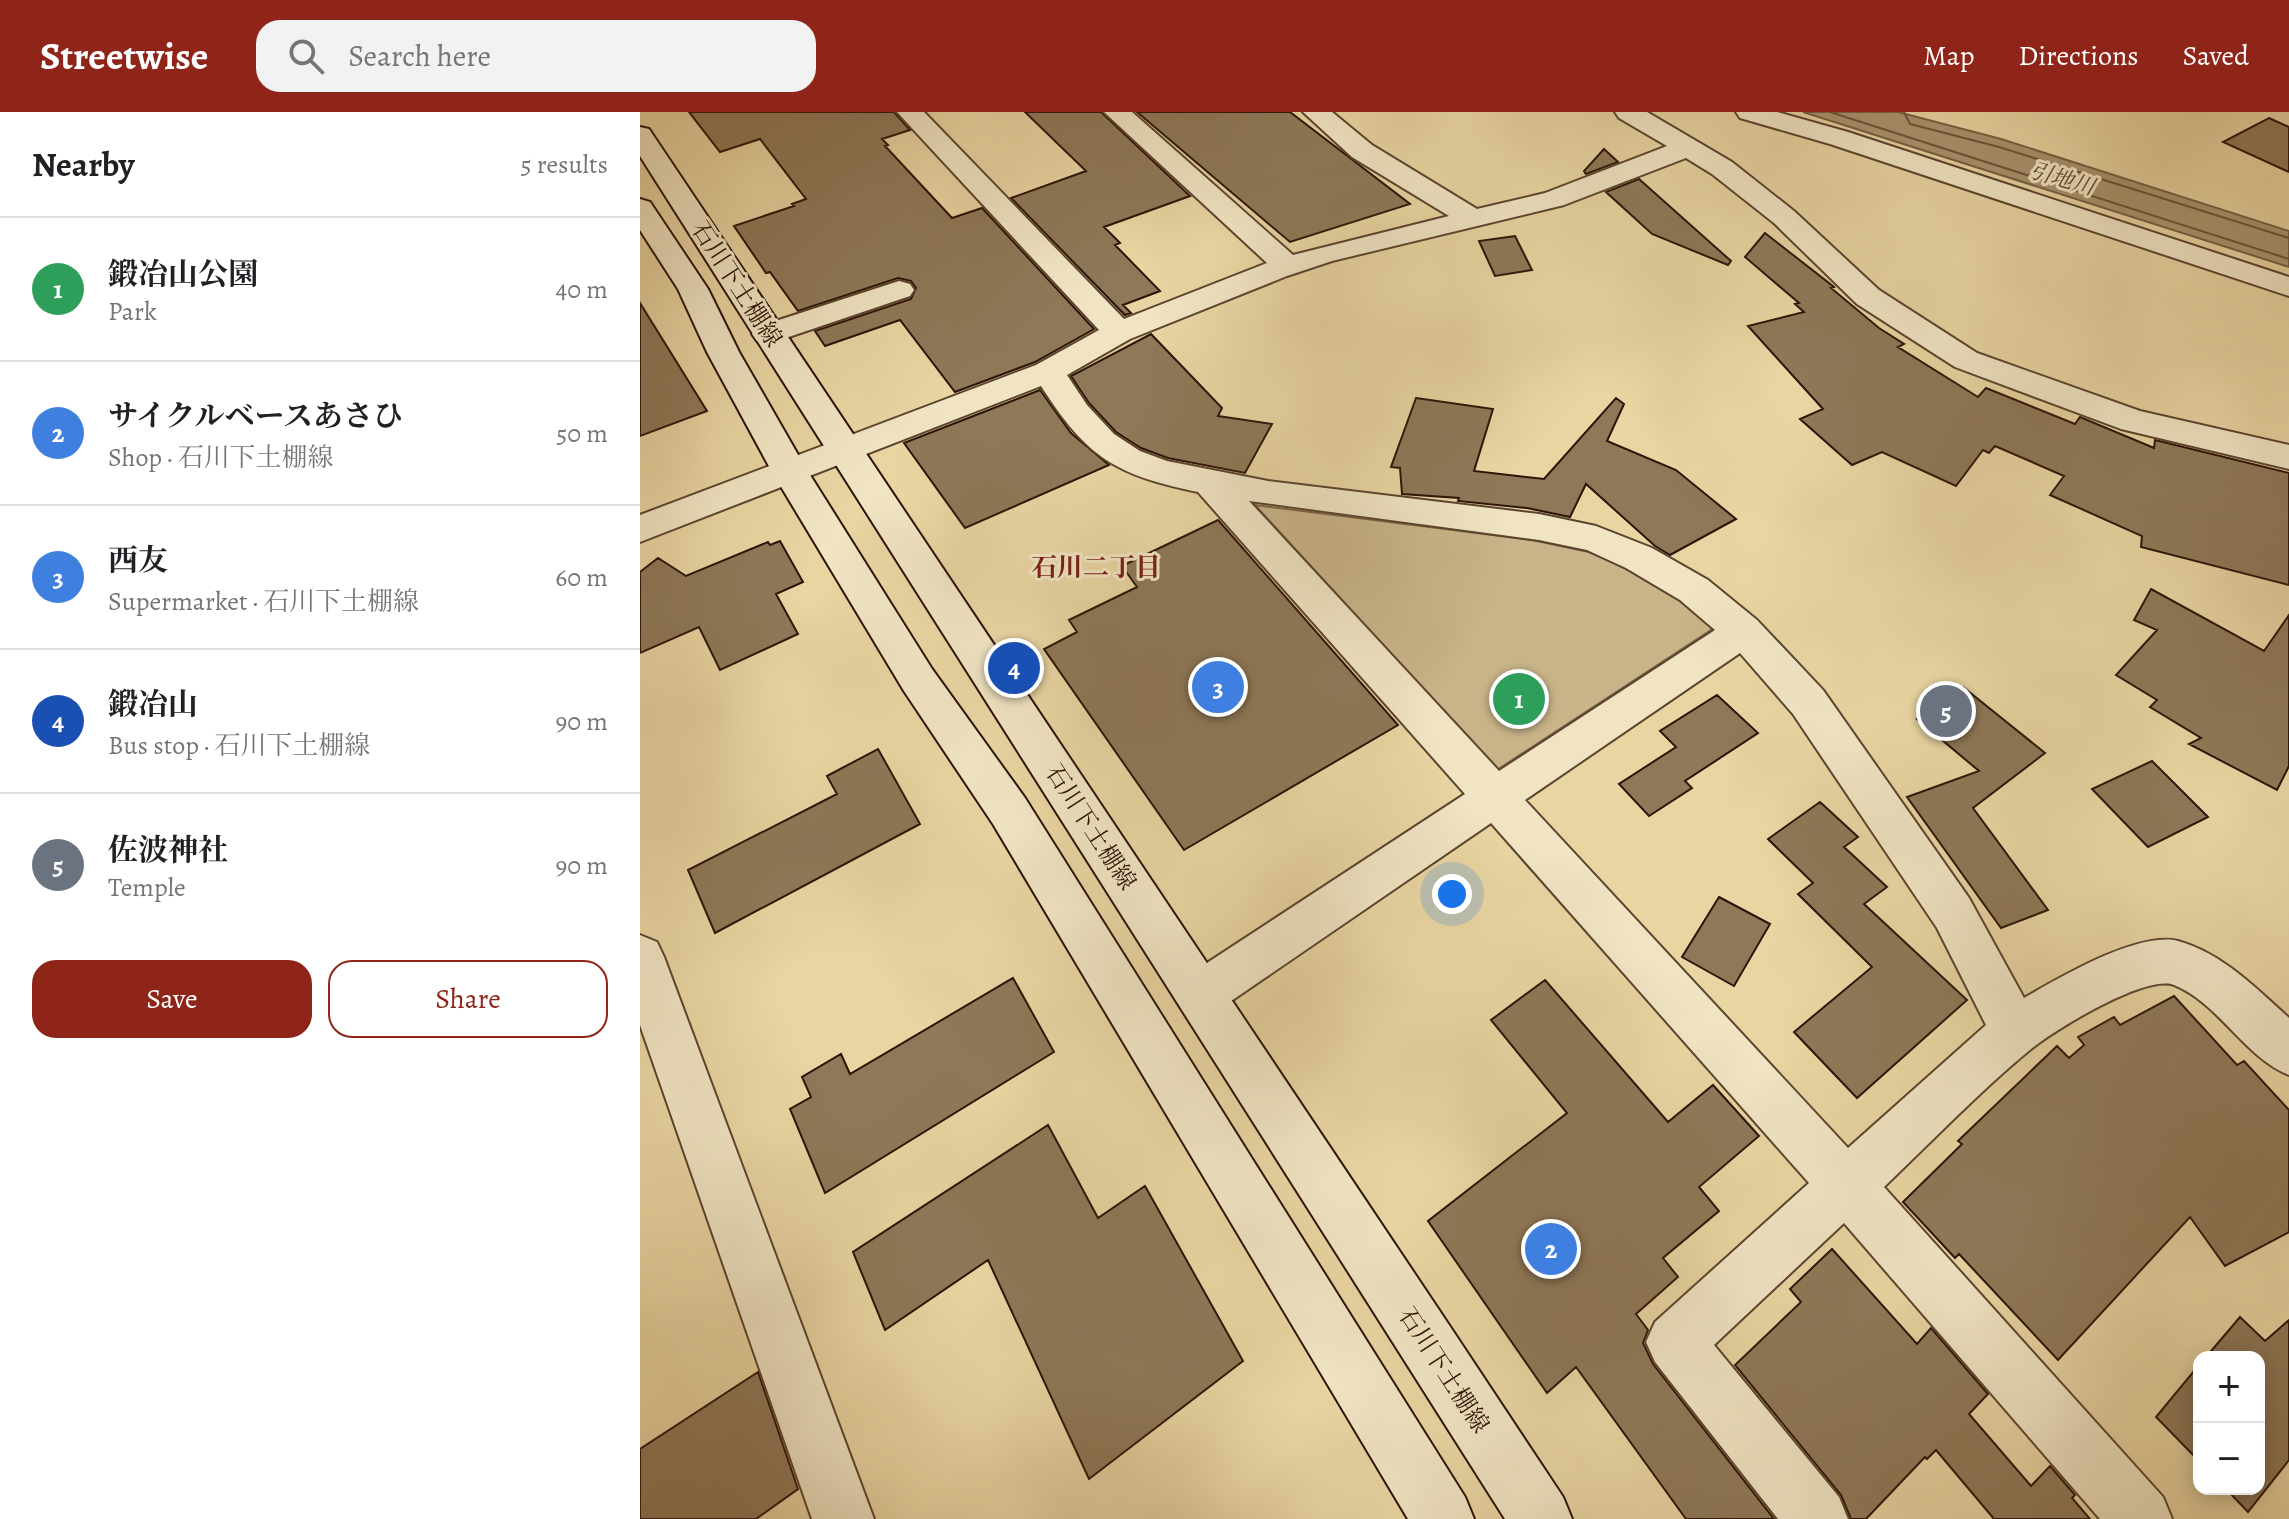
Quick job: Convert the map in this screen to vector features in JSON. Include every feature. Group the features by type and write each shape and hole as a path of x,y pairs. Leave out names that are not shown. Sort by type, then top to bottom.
{"street":[{"path":"910,112 1119,332"},
{"path":"1117,112 1288,266"},
{"path":"1316,112 1339,135 1362,151 1474,219"},
{"path":"1628,112 1689,147 1757,194 1876,304 1966,360 2133,421 2289,457"},
{"path":"1749,112 1839,138 2289,287"},
{"name":"石川下土棚線","path":"640,135 1541,1519"},
{"path":"640,529 843,448 1048,372 1119,332 1288,266 1565,196 1689,147"},
{"name":"石川下土棚線","path":"640,208 693,289 723,352 789,470 918,680 1009,811 1443,1519"},
{"path":"768,334 899,290"},
{"path":"1048,372 1075,413 1102,442 1128,459 1160,472 1268,493 1539,527 1596,539 1639,558 1694,590 1743,631 1808,702 1890,817 1953,913 2015,1031"},
{"path":"1211,483 1847,1186 2141,1519"},
{"path":"1201,994 1743,631"},
{"path":"640,957 843,1519"},
{"path":"1817,1519 1675,1342 2015,1031 2059,1002 2151,962 2174,961 2198,974 2289,1051"}],"shaded area":[{"path":"1255,505 1532,540 1589,552 1630,569 1682,600 1714,628 1497,770"}],"water":[{"name":"引地川","path":"1803,112 1898,112 2001,139 2289,231 2289,267"}],"building":[{"path":"689,112 894,112 910,130 882,139 888,145 885,146 952,218 982,208 1094,329 1035,362 955,392 900,320 825,346 815,331 911,299 916,288 911,281 898,278 798,311 770,272 766,273 734,226 806,199 760,139 720,152"},
{"path":"1025,112 1101,112 1190,196 1104,227 1120,243 1115,245 1160,291 1123,305 1131,313 1125,315 1011,198 1086,171"},
{"path":"1137,112 1290,112 1410,204 1290,242"},
{"path":"2269,118 2289,127 2289,172 2223,142"},
{"path":"1604,149 1618,162 1586,174 1584,171"},
{"path":"1639,179 1731,261 1728,265 1652,234 1606,192"},
{"path":"1765,233 1834,287 1831,288 1879,328 1904,344 1898,347 1978,397 1986,388 2075,424 2080,417 2154,448 2155,440 2289,473 2289,585 2141,547 2142,536 2050,495 2064,476 1995,446 1989,453 1983,450 1956,486 1882,452 1852,465 1800,419 1823,409 1748,326 1804,312 1795,304 1799,303 1745,257"},
{"path":"1515,236 1532,270 1495,276 1479,241"},
{"path":"640,303 707,411 640,436"},
{"path":"1151,334 1222,408 1218,416 1272,424 1245,473 1168,458 1141,448 1116,432 1089,403 1071,376"},
{"path":"1040,390 1071,433 1109,465 965,528 904,443"},
{"path":"1416,398 1493,409 1474,471 1544,479 1616,398 1624,404 1607,441 1676,470 1736,519 1670,555 1655,546 1586,484 1570,517 1527,508 1458,501 1459,498 1402,494 1400,468 1391,467"},
{"path":"1218,520 1398,725 1184,850 1044,649 1077,632 1069,620 1137,587 1122,566"},
{"path":"780,541 803,582 776,594 798,634 720,670 699,627 640,653 640,572 658,558 686,576 768,542 770,545"},
{"path":"2151,589 2264,651 2289,615 2289,766 2277,790 2189,744 2201,738 2150,707 2157,700 2116,675 2157,630 2134,620"},
{"path":"1963,687 2045,753 1973,808 2048,910 2001,928 1907,797 1979,771 1917,719"},
{"path":"1717,695 1758,733 1685,781 1692,788 1649,816 1619,784 1676,747 1660,731"},
{"path":"878,749 920,824 715,933 688,870 837,794 827,776"},
{"path":"2152,761 2208,817 2148,847 2092,789"},
{"path":"1820,802 1858,837 1844,847 1887,887 1864,904 1967,1000 1857,1098 1794,1032 1872,967 1798,894 1813,883 1768,839"},
{"path":"1719,897 1770,924 1734,986 1682,957"},
{"path":"1013,978 1054,1052 825,1193 790,1109 811,1097 802,1077 841,1054 850,1074"},
{"path":"1545,980 1668,1122 1713,1085 1759,1136 1699,1187 1719,1211 1663,1258 1678,1277 1636,1314 1648,1330 1643,1343 1653,1364 1774,1519 1686,1519 1576,1367 1547,1393 1428,1221 1567,1113 1491,1020"},
{"path":"2174,996 2237,1065 2244,1061 2289,1110 2289,1232 2225,1266 2190,1217 2058,1360 1959,1254 1955,1258 1903,1202 1962,1144 1958,1141 2057,1046 2069,1058 2084,1045 2078,1037 2114,1017 2120,1025"},
{"path":"1048,1125 1098,1218 1145,1186 1243,1361 1089,1479 988,1260 885,1330 853,1252"},
{"path":"1832,1249 1917,1344 1931,1328 1988,1394 1969,1414 2031,1486 2050,1466 2075,1495 2072,1498 2090,1519 1994,1519 1936,1450 1927,1459 1925,1457 1866,1519 1851,1519 1841,1495 1735,1365 1801,1302 1790,1289"},
{"path":"2240,1317 2265,1341 2289,1320 2289,1460 2265,1490 2265,1351 2211,1351"},
{"path":"758,1372 798,1489 756,1519 640,1519 640,1449"},
{"path":"2193,1372 2193,1455 2156,1417"},
{"path":"2232,1495 2261,1495 2248,1512"}],"place":[{"name":"鍛冶山","path":"1014,668"},
{"name":"西友","path":"1218,687"},
{"name":"鍛冶山公園","path":"1519,699"},
{"name":"佐波神社","path":"1946,711"},
{"name":"サイクルベースあさひ","path":"1551,1249"}],"district":[{"name":"石川二丁目","path":"1096,567"}]}
